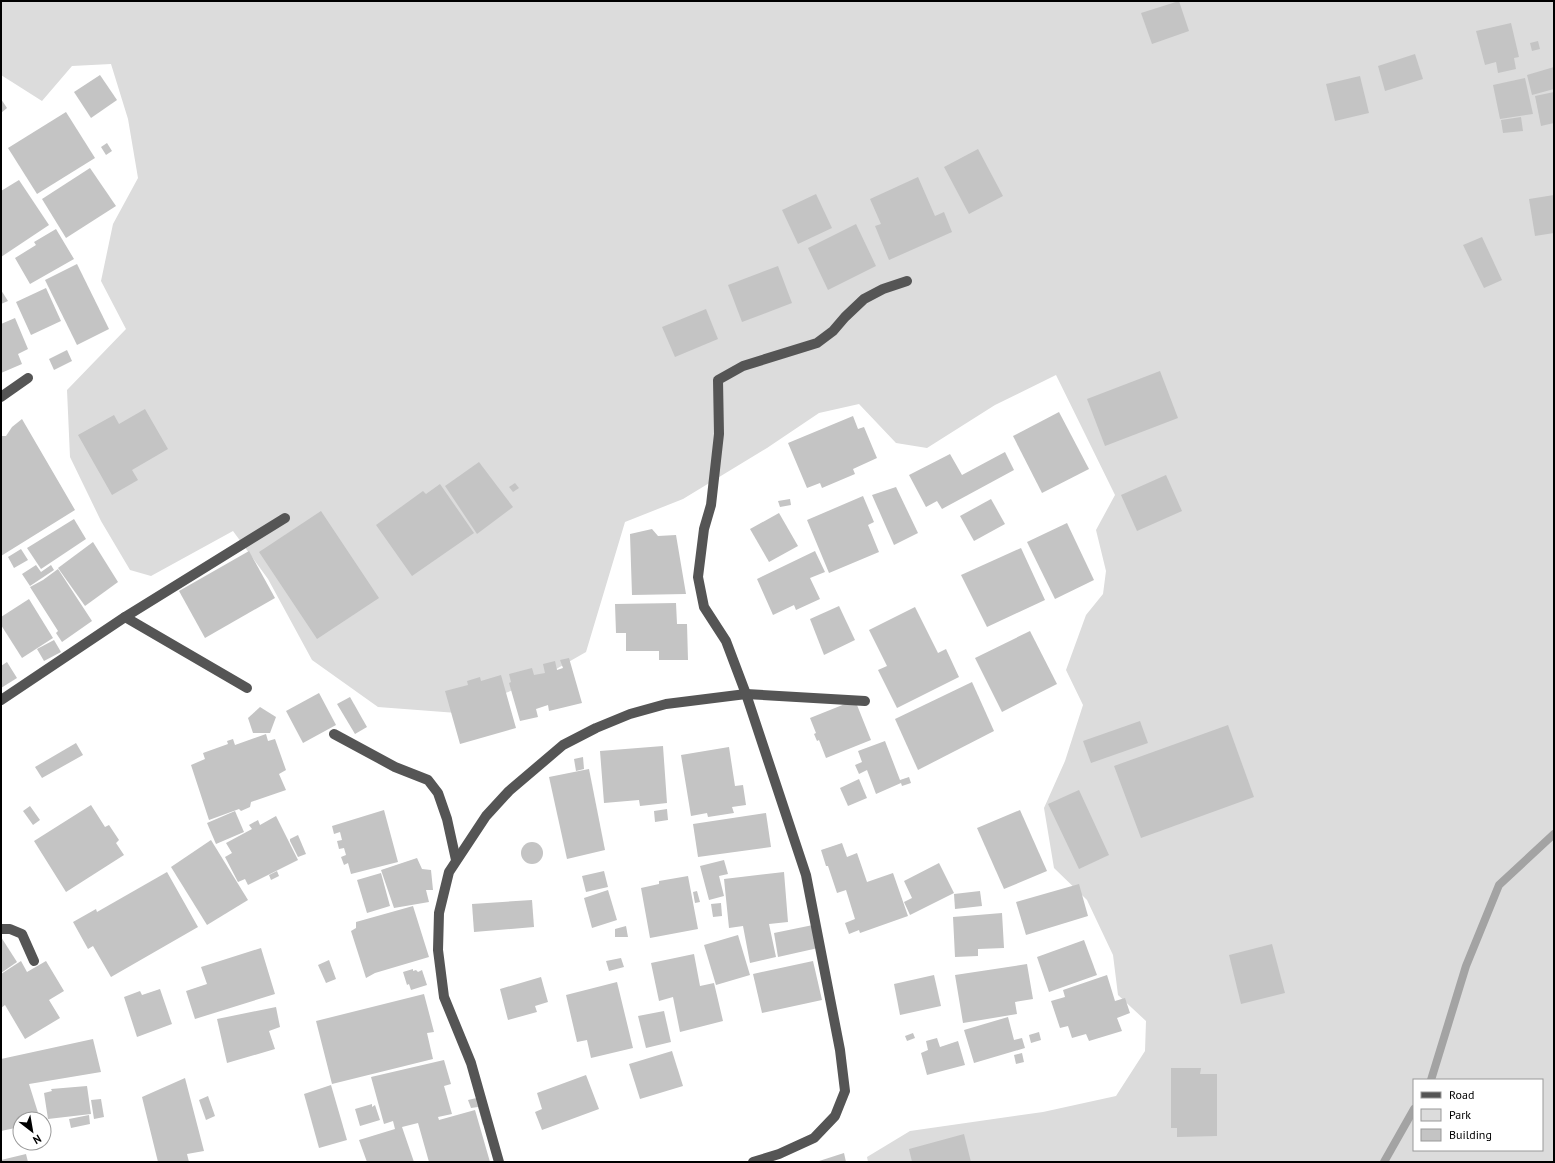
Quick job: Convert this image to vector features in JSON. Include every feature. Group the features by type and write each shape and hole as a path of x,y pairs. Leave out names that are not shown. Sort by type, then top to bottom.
{"street":[{"path":"753,1162 779,1154 814,1138 835,1116 844,1091 840,1050 806,875 746,694 726,641 704,607 698,577 704,529 711,505 719,434 718,380 743,366 817,343 833,331 864,299 883,289 907,281"},
{"path":"1,397 28,378"},
{"path":"1,700 125,617 285,518"},
{"path":"125,617 247,688"},
{"path":"499,1162 472,1063 444,997 438,950 440,913 449,872 486,816 509,791 563,745 596,728 630,714 666,704 746,694 865,700"},
{"path":"334,734 395,767 428,780 438,793 447,819 456,860"},
{"path":"1,929 10,929 22,934 34,961"}],"green space":[{"path":"1,1 1554,1 1554,1162 868,1162 867,1157 910,1131 1043,1112 1116,1096 1145,1051 1146,1021 1118,995 1113,955 1087,900 1054,868 1044,808 1065,761 1083,705 1066,670 1086,615 1103,594 1106,571 1096,530 1115,495 1056,375 995,405 927,448 896,443 859,404 819,413 767,448 683,499 625,522 586,652 537,680 457,713 378,707 312,660 268,579 233,531 151,576 130,570 101,521 70,457 67,390 126,329 101,281 113,224 138,178 128,119 111,64 72,66 42,101 1,75"}],"building":[{"path":"1179,1 1189,31 1152,44 1141,13"},
{"path":"1511,23 1519,57 1514,58 1516,69 1498,73 1496,62 1485,65 1476,31"},
{"path":"1538,41 1540,49 1532,51 1530,43"},
{"path":"1415,54 1423,79 1385,91 1378,66"},
{"path":"1554,67 1554,89 1532,95 1527,75"},
{"path":"100,75 117,100 91,118 74,92"},
{"path":"1360,76 1369,113 1335,121 1326,84"},
{"path":"1525,78 1533,114 1500,119 1493,85"},
{"path":"1554,92 1554,123 1541,126 1535,96"},
{"path":"1,99 7,108 1,113"},
{"path":"66,112 95,158 37,194 8,148"},
{"path":"1521,117 1523,131 1503,133 1501,120"},
{"path":"107,143 112,151 106,155 101,147"},
{"path":"978,149 1003,196 969,214 944,167"},
{"path":"90,168 116,206 66,238 42,199"},
{"path":"918,177 935,216 944,212 952,232 889,260 875,226 881,224 870,199"},
{"path":"19,180 49,225 1,257 1,191"},
{"path":"816,194 832,228 798,244 782,210"},
{"path":"1554,195 1554,233 1535,236 1529,199"},
{"path":"856,224 876,266 828,290 808,248"},
{"path":"56,229 74,259 30,284 15,258 36,245 34,242"},
{"path":"1482,237 1502,280 1484,288 1463,245"},
{"path":"77,264 109,329 77,345 45,280"},
{"path":"778,266 792,303 742,322 728,285"},
{"path":"46,288 61,321 31,335 16,302"},
{"path":"1,290 8,301 1,304"},
{"path":"706,309 718,339 675,357 662,327"},
{"path":"15,318 28,349 18,354 22,364 1,373 1,324"},
{"path":"67,350 72,361 54,370 49,359"},
{"path":"1160,371 1178,418 1105,446 1087,399"},
{"path":"145,409 168,449 132,470 138,480 112,495 78,435 114,415 119,424"},
{"path":"1059,412 1089,469 1042,493 1013,436"},
{"path":"853,416 858,429 864,427 877,458 853,469 855,474 822,488 820,483 807,488 788,443"},
{"path":"22,419 75,510 1,556 1,436 6,436 12,427"},
{"path":"1005,452 1014,470 942,509 937,501 926,507 909,475 950,454 962,475"},
{"path":"479,462 513,507 477,534 445,486"},
{"path":"1166,475 1182,511 1137,531 1121,495"},
{"path":"515,483 519,488 513,492 509,487"},
{"path":"440,484 474,533 412,576 376,525 423,491 426,494"},
{"path":"896,487 918,533 894,545 872,495"},
{"path":"863,496 874,522 868,525 879,552 829,573 807,520"},
{"path":"790,499 791,505 780,507 778,501"},
{"path":"991,499 1005,524 974,541 960,516"},
{"path":"321,511 379,598 317,639 259,552"},
{"path":"779,513 798,546 769,562 750,529"},
{"path":"74,519 86,539 41,569 27,548"},
{"path":"1067,523 1094,580 1055,599 1027,542"},
{"path":"652,529 658,536 676,535 686,594 632,595 630,534"},
{"path":"93,542 118,582 85,606 58,568"},
{"path":"1021,548 1045,600 987,627 961,575"},
{"path":"21,549 28,560 14,568 8,557"},
{"path":"249,551 275,598 205,638 179,591"},
{"path":"815,551 825,572 810,578 820,599 796,610 794,605 773,615 757,579"},
{"path":"36,565 41,572 51,565 54,570 30,586 22,574"},
{"path":"58,569 92,621 62,642 56,633 58,631 30,587"},
{"path":"29,599 53,638 22,658 1,625 1,617"},
{"path":"676,603 677,624 687,624 688,660 659,660 659,651 626,651 626,633 616,633 615,604"},
{"path":"839,606 855,640 824,655 810,619"},
{"path":"915,607 938,653 946,649 959,677 897,708 878,670 887,666 869,630"},
{"path":"1030,631 1057,684 1002,712 975,658"},
{"path":"54,640 61,652 44,661 37,649"},
{"path":"569,658 582,703 549,711 548,705 536,709 538,717 520,721 509,683 511,682 509,674 532,668 534,675 545,673 543,664 555,661 557,670 563,668 560,660"},
{"path":"7,662 17,678 1,688 1,666"},
{"path":"501,675 516,728 460,744 445,691 468,685 467,681 480,677 481,681"},
{"path":"972,682 994,731 918,770 895,719"},
{"path":"319,693 336,725 303,743 286,711"},
{"path":"350,697 367,727 355,734 337,704"},
{"path":"855,700 871,740 826,758 819,740 817,741 814,734 816,733 810,718"},
{"path":"260,707 276,717 270,733 253,733 248,718"},
{"path":"1140,721 1148,743 1091,763 1083,741"},
{"path":"1228,725 1254,797 1141,838 1114,766"},
{"path":"266,734 268,741 275,739 286,770 279,774 286,790 251,802 250,807 241,811 239,809 209,820 191,765 205,759 203,753 228,744 227,741 233,739 235,745"},
{"path":"885,741 900,780 909,777 911,783 902,786 901,783 876,794 867,770 859,774 855,765 862,762 858,751"},
{"path":"76,743 83,755 42,778 35,767"},
{"path":"663,746 667,803 640,806 639,800 604,803 600,751"},
{"path":"729,747 735,786 743,785 746,805 732,807 734,813 708,817 707,813 691,816 681,755"},
{"path":"583,757 584,769 576,771 574,759"},
{"path":"589,769 605,850 567,859 549,777"},
{"path":"859,779 867,798 848,806 840,788"},
{"path":"1079,790 1109,855 1079,869 1048,804"},
{"path":"91,805 105,827 109,825 119,840 116,843 124,855 66,892 34,841"},
{"path":"30,806 40,820 33,825 23,811"},
{"path":"667,809 668,820 655,822 654,811"},
{"path":"384,810 398,862 351,874 348,863 344,865 341,857 346,855 344,848 339,849 337,841 342,840 340,832 334,834 332,826"},
{"path":"1020,810 1047,871 1004,889 977,828"},
{"path":"235,811 244,832 216,844 207,823"},
{"path":"766,813 771,847 698,857 693,824"},
{"path":"276,816 298,860 248,885 245,879 238,882 225,857 232,853 226,843 252,829 249,825 258,820 260,825"},
{"path":"298,835 306,854 298,857 290,839"},
{"path":"211,840 248,900 207,925 171,867"},
{"path":"532,842 540,845 543,853 540,861 532,864 524,861 521,853 524,845"},
{"path":"842,843 847,857 857,853 867,882 893,873 908,916 860,933 859,930 849,934 845,923 855,919 846,890 837,893 821,850"},
{"path":"417,858 422,869 431,870 433,890 426,890 429,902 394,908 381,870"},
{"path":"724,860 728,874 719,876 724,896 709,900 700,866"},
{"path":"939,863 954,893 910,915 904,902 912,898 904,881"},
{"path":"277,871 279,876 271,880 269,875"},
{"path":"604,871 608,887 586,892 582,876"},
{"path":"167,872 198,927 111,977 93,946 88,949 73,922 96,909 97,912"},
{"path":"784,872 788,922 769,924 776,957 750,963 743,926 729,928 724,879"},
{"path":"381,873 390,906 367,913 357,880"},
{"path":"688,876 698,929 650,938 641,888 659,884 659,881"},
{"path":"1079,884 1088,916 1026,935 1016,902"},
{"path":"608,890 617,920 592,928 584,898"},
{"path":"697,891 700,902 695,903 693,892"},
{"path":"980,891 982,906 955,909 954,894"},
{"path":"532,900 534,927 474,932 472,904"},
{"path":"721,903 722,916 713,917 711,904"},
{"path":"413,906 429,957 375,973 366,978 351,931 356,928 356,922"},
{"path":"1002,913 1004,948 978,949 978,956 955,957 953,917"},
{"path":"813,925 818,948 778,957 774,933"},
{"path":"626,926 628,937 615,937 615,929"},
{"path":"738,935 750,975 716,985 704,945"},
{"path":"1,937 17,962 1,973"},
{"path":"1084,940 1097,975 1049,992 1037,957"},
{"path":"1272,944 1285,993 1241,1004 1229,955"},
{"path":"261,948 275,994 195,1019 186,991 207,984 201,967"},
{"path":"694,954 700,986 714,983 723,1021 680,1032 673,997 659,1001 651,963"},
{"path":"621,958 624,967 609,971 606,961"},
{"path":"329,960 336,979 326,983 318,965"},
{"path":"21,961 27,972 46,961 64,991 49,1000 60,1018 25,1039 5,1005 1,1008 1,974"},
{"path":"813,961 822,1000 762,1013 753,974"},
{"path":"1027,964 1033,999 1015,1002 1017,1014 963,1023 955,975"},
{"path":"413,969 413,971 416,970 418,972 422,970 427,985 411,990 409,984 407,985 403,972"},
{"path":"934,975 941,1006 900,1015 894,984"},
{"path":"1107,975 1115,1001 1125,998 1130,1013 1117,1018 1122,1031 1089,1041 1086,1034 1072,1038 1068,1026 1060,1028 1051,1001 1065,997 1063,990"},
{"path":"541,977 548,1002 535,1006 537,1012 508,1020 500,989"},
{"path":"617,982 633,1048 591,1058 587,1040 577,1042 566,995"},
{"path":"160,989 172,1024 137,1037 124,997 140,991 142,995"},
{"path":"424,994 434,1032 427,1033 433,1059 332,1084 316,1021"},
{"path":"276,1007 280,1027 269,1031 275,1049 227,1063 217,1019"},
{"path":"664,1011 671,1042 646,1048 638,1016"},
{"path":"1008,1017 1014,1040 1022,1038 1025,1048 974,1063 964,1030"},
{"path":"1039,1032 1041,1040 1031,1043 1029,1035"},
{"path":"913,1033 915,1038 907,1041 905,1036"},
{"path":"937,1038 940,1047 958,1041 965,1065 927,1075 921,1053 928,1050 926,1041"},
{"path":"93,1039 101,1072 29,1084 37,1111 12,1111 12,1129 1,1131 1,1059"},
{"path":"672,1051 683,1086 640,1099 629,1064"},
{"path":"1022,1053 1024,1062 1016,1064 1014,1055"},
{"path":"444,1060 451,1084 444,1086 452,1114 438,1117 439,1120 475,1110 490,1162 429,1162 418,1123 402,1127 414,1162 367,1162 359,1140 395,1129 393,1121 384,1124 371,1077"},
{"path":"1171,1068 1201,1068 1200,1074 1217,1074 1217,1136 1177,1137 1177,1128 1171,1128"},
{"path":"586,1075 599,1109 542,1130 535,1112 542,1109 537,1093"},
{"path":"185,1078 204,1151 187,1154 189,1162 158,1162 142,1097"},
{"path":"331,1085 347,1140 319,1148 304,1094"},
{"path":"87,1086 91,1114 52,1119 52,1111 47,1111 44,1093 52,1091 51,1089"},
{"path":"208,1096 215,1116 206,1120 199,1100"},
{"path":"485,1096 492,1123 483,1125 478,1107 471,1108 468,1100"},
{"path":"101,1099 104,1117 94,1119 91,1100"},
{"path":"372,1104 372,1107 375,1105 380,1120 360,1126 355,1109"},
{"path":"89,1115 90,1124 71,1128 69,1119"},
{"path":"964,1134 971,1162 912,1162 909,1149"},
{"path":"844,1153 846,1162 816,1162"},
{"path":"26,1154 28,1162 1,1162 1,1160"}],"waterway":[{"path":"1431,1079 1466,966 1499,885 1554,834"},
{"path":"1384,1162 1413,1111"}]}
